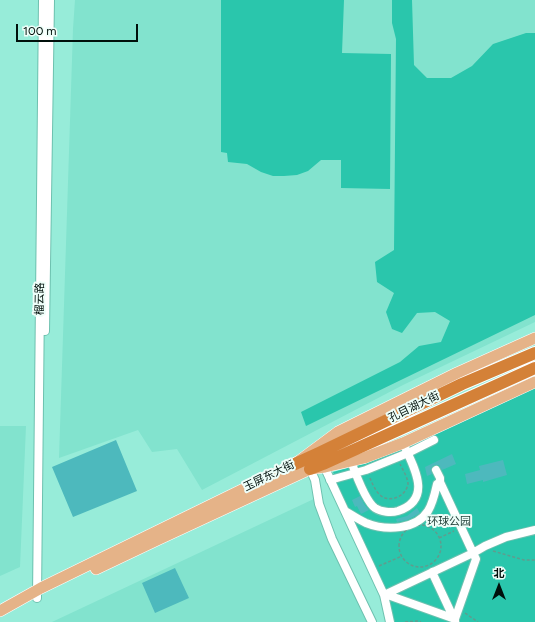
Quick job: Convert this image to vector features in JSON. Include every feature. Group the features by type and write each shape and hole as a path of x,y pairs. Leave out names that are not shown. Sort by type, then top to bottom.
{"highway":[{"name":"孔目湖大街","path":"310,469 462,384 535,353"},
{"name":"孔目湖大街","path":"295,464 322,462 535,368"}],"main road":[{"name":"玉屏东大街","path":"0,619 39,593 295,464 338,432 457,373 535,338"},
{"path":"322,462 351,461 406,448 535,382"},
{"name":"玉屏东大街","path":"0,611 310,469"}],"street":[{"name":"榴云路","path":"39,593 43,0"},
{"name":"榴云路","path":"39,593 50,0"},
{"path":"330,480 366,470 406,448 434,440"},
{"path":"351,461 355,473 369,501 374,507 380,511 398,511 408,506 416,499 418,491 416,469 406,448"},
{"path":"322,462 384,595 390,622"},
{"path":"310,469 315,480 319,504 332,539 372,622"},
{"path":"436,470 440,478 440,482 476,559 455,621"},
{"path":"345,510 366,523 379,527 390,529 411,524 421,519 428,510 437,484 440,482"},
{"path":"384,595 481,548 506,538 535,530"},
{"path":"432,572 455,621"},
{"path":"384,595 455,621"}],"path":[{"path":"370,478 379,495 385,498 395,498 401,496 406,490 408,483 405,472 400,464"},
{"path":"421,526 430,528 437,534 441,543 441,548 440,554 434,562 429,565 419,567 409,564 402,556 400,551 400,541 404,533 412,527 421,526"},
{"path":"439,538 462,527"},
{"path":"481,548 524,560 535,560"},
{"path":"379,566 402,556"},
{"path":"458,609 478,622"},
{"path":"404,622 421,622"}],"shaded area":[{"path":"75,0 535,0 535,322 403,385 202,490 177,449 152,452 138,430 59,458"},
{"path":"0,426 26,426 20,567 0,576"},
{"path":"318,497 354,581 367,622 52,622"}],"green space":[{"path":"221,0 344,0 342,53 391,54 390,189 341,188 341,160 321,160 308,171 297,175 284,176 273,176 261,172 247,164 228,162 227,153 221,152"},
{"path":"392,0 412,0 414,65 427,78 451,78 472,66 493,44 526,33 535,33 535,315 306,426 301,412 400,362 419,346 441,342 450,321 435,312 417,313 402,333 392,329 386,312 394,293 377,282 375,262 394,250 396,39 392,23"},
{"name":"环球公园","path":"535,384 535,622 393,622 343,503 333,472 366,463"}],"building":[{"path":"116,440 137,491 73,517 52,467"},
{"path":"452,454 456,464 442,470 439,465 434,465 431,469 432,474 427,476 425,467"},
{"path":"503,460 507,475 483,482 483,480 467,484 465,474 480,470 479,466"},
{"path":"360,496 369,510 361,514 357,506 355,507 352,500"},
{"path":"417,508 420,513 407,520 397,522 396,519 407,516"},
{"path":"175,568 189,598 155,613 142,583"}]}
